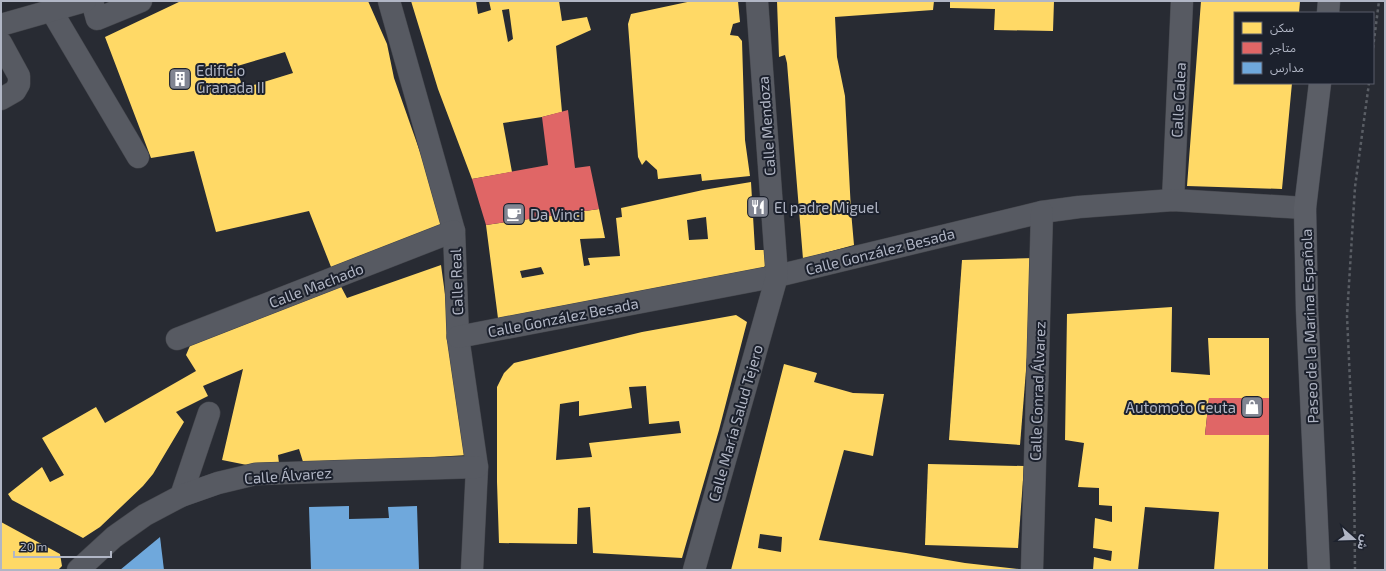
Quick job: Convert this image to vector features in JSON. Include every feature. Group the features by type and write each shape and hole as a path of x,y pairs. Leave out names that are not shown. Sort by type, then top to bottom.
{"main road":[{"path":"1328,12 1329,1"},
{"name":"Paseo de la Marina Española","path":"1319,570 1308,318 1305,208 1320,84"}],"street":[{"path":"1,25 59,6 85,1"},
{"path":"92,1 97,19 140,1"},
{"name":"Calle Real","path":"389,1 454,231 458,337 477,467 472,570"},
{"name":"Calle Mendoza","path":"757,1 777,276"},
{"name":"Calle Galea","path":"1173,200 1182,1"},
{"path":"59,6 138,157"},
{"path":"1,43 19,76 19,84 15,91 1,99"},
{"name":"Calle González Besada","path":"458,337 777,276 1042,212 1079,207 1173,200 1305,208"},
{"name":"Calle Conrad Álvarez","path":"1032,570 1042,212"},
{"name":"Calle Machado","path":"178,338 454,231"},
{"name":"Calle María Salud Tejero","path":"694,570 777,276"},
{"path":"181,496 209,413"},
{"name":"Calle Álvarez","path":"78,570 126,528 145,515 181,496 218,483 256,474 477,467"}],"path":[{"path":"1374,40 1379,1"},
{"path":"1355,570 1354,470 1348,316 1355,187 1369,84"}],"building: سكن":[{"path":"181,1 368,1 387,44 394,78 445,223 333,272 309,211 216,232 194,151 151,158 105,37","holes":["285,52 293,73 244,88 234,67"]},
{"path":"411,1 476,1 478,14 491,10 489,1 559,1 562,21 587,17 591,30 556,46 562,112 542,117 503,123 512,172 472,179 438,89","holes":["509,9 513,39 508,42 502,10"]},
{"path":"692,1 738,1 740,22 733,24 730,35 738,36 742,41 745,140 750,176 702,181 701,174 658,179 657,170 646,160 642,165 638,157 628,24 631,14"},
{"path":"777,1 934,1 933,10 835,17 837,57 845,96 854,245 803,259 787,63 785,55 779,57"},
{"path":"950,1 1054,1 1053,31 994,30 995,9 950,8"},
{"path":"1201,1 1300,1 1299,12 1234,12 1234,84 1292,84 1282,189 1187,186"},
{"path":"751,182 755,250 765,250 765,266 757,274 499,326 486,225 599,209 605,238 580,239 584,266 590,265 588,258 620,256 616,218 622,217 621,208 703,190","holes":["706,217 708,239 689,240 687,220","541,267 544,274 522,278 520,271"]},
{"path":"1035,258 1020,445 949,440 962,260"},
{"path":"441,265 467,455 304,465 299,449 278,455 279,463 252,466 222,460 243,369 203,386 208,396 176,412 184,422 153,474 143,486 100,527 83,538 12,500 8,494 42,467 50,482 64,475 42,438 96,407 105,423 196,371 186,355 192,341 337,279 347,298"},
{"path":"1172,307 1171,372 1210,375 1208,338 1269,338 1269,398 1209,398 1205,435 1269,435 1268,570 1214,570 1219,512 1145,507 1138,570 1093,570 1094,557 1111,561 1112,551 1093,548 1095,518 1112,522 1112,506 1099,505 1099,488 1078,487 1084,443 1065,440 1067,314"},
{"path":"736,315 747,322 719,430 682,558 593,553 590,507 578,508 577,544 499,543 497,482 497,387 504,373 514,363 642,332","holes":["646,386 649,424 679,421 681,433 589,443 592,457 556,460 560,404 579,401 579,416 632,408 629,387"]},
{"path":"784,364 817,373 814,382 853,393 884,394 873,456 844,450 819,540 965,563 1019,569 1019,570 731,570","holes":["760,534 782,537 781,552 758,548"]},
{"path":"928,464 1024,466 1018,548 925,545"},
{"path":"1,522 60,554 62,566 58,570 1,570"}],"building: متاجر":[{"path":"568,110 575,168 590,166 599,209 486,225 472,179 548,165 542,117"},
{"path":"1209,398 1269,398 1269,435 1205,435"}],"building: مدارس":[{"path":"349,506 349,519 389,518 388,507 417,506 419,570 311,570 309,507"},
{"path":"160,537 164,570 120,570"}],"place":[{"name":"Edificio Granada II","path":"180,79"},
{"name":"El padre Miguel","path":"758,207"},
{"name":"Da Vinci","path":"514,214"},
{"name":"Automoto Ceuta","path":"1252,407"}]}
